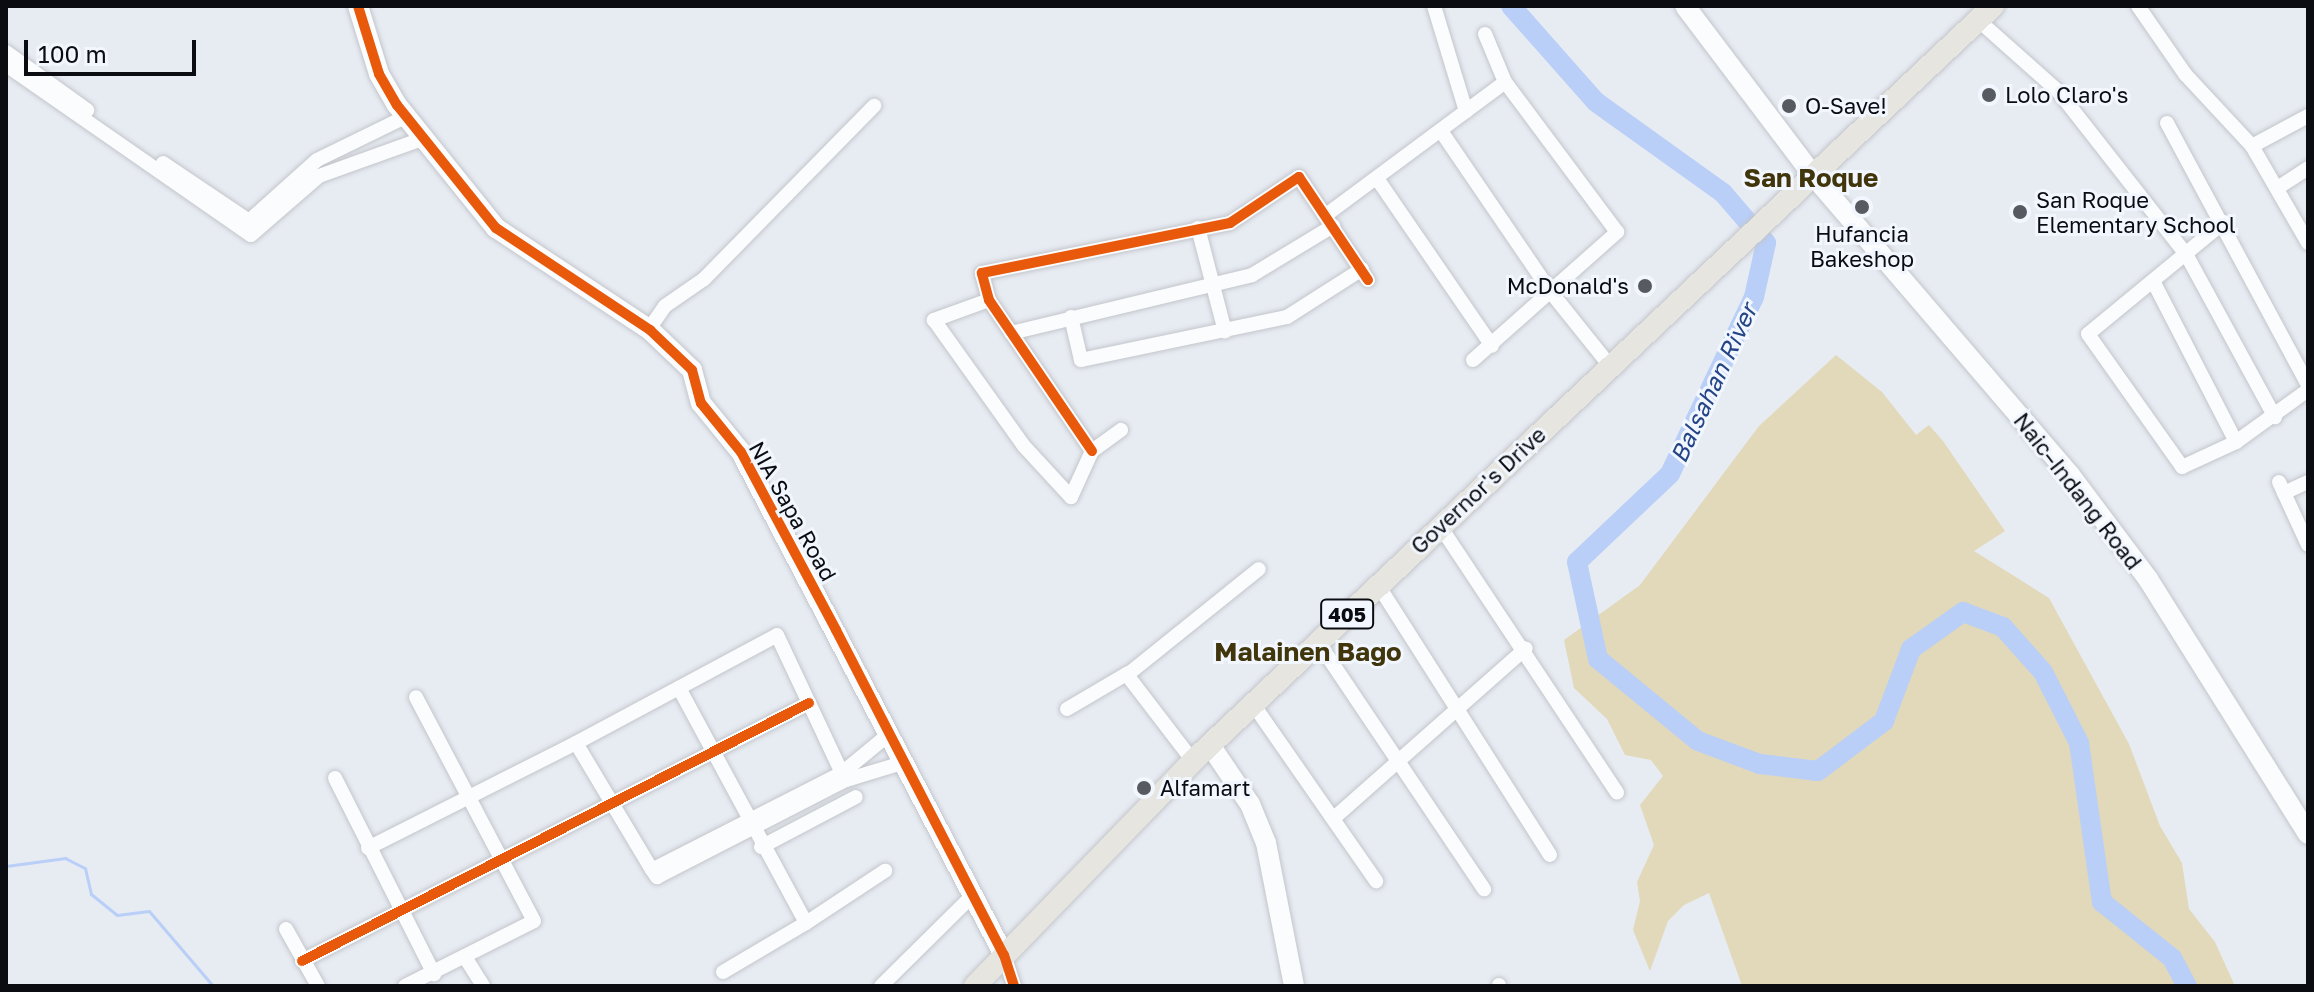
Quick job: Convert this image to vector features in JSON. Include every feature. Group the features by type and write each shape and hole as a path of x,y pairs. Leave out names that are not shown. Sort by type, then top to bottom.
{"main road":[{"name":"Governor's Drive","path":"975,986 1193,761 1440,526 1609,357 1729,252 1986,13"}],"street":[{"name":"NIA Sapa Road","path":"358,6 379,74 405,117 496,228 649,329 692,370 701,403 741,452 1004,955"},
{"path":"1434,6 1466,111"},
{"name":"Naic–Indang Road","path":"1685,6 1812,174 2070,475 2148,579 2308,833"},
{"path":"2138,6 2185,74 2252,146 2306,234"},
{"path":"1986,13 2058,91 2186,254 2275,417"},
{"path":"1473,360 1617,232 1505,82 1485,34"},
{"path":"6,52 250,228"},
{"path":"6,65 250,228"},
{"path":"1011,333 1252,275 1330,221 1505,82"},
{"path":"649,329 665,306 704,279 874,106"},
{"path":"2252,146 2308,116"},
{"path":"250,228 327,155 405,117"},
{"path":"2167,123 2224,222 2308,388 2275,417 2236,442 2182,467 2088,334 2224,222"},
{"path":"1441,131 1550,291 1609,357"},
{"path":"250,228 319,176 422,139"},
{"path":"327,155 335,170"},
{"path":"2279,187 2308,168"},
{"path":"1071,317 1081,360 1287,317 1365,274 1299,177 1230,223 982,273 989,300 1092,451"},
{"path":"1378,180 1492,346"},
{"path":"1198,228 1225,332"},
{"path":"2153,281 2236,442"},
{"path":"989,300 934,320 1023,445 1071,497 1092,451 1121,430"},
{"path":"2306,537 2282,488 2308,482"},
{"path":"1440,526 1526,648 1617,792"},
{"path":"1067,709 1128,673 1259,569"},
{"path":"1378,585 1459,707 1550,855"},
{"path":"368,848 471,798 777,635 844,776"},
{"path":"1318,642 1484,889"},
{"path":"1334,818 1526,648"},
{"path":"1128,673 1193,761"},
{"path":"679,688 749,825 806,923"},
{"path":"405,986 534,921 416,697"},
{"path":"302,961 505,861 809,703"},
{"path":"1253,704 1376,881"},
{"path":"844,776 888,735"},
{"path":"576,743 657,877 844,776 902,763"},
{"path":"1210,745 1250,804 1266,843 1294,986"},
{"path":"335,778 400,914 434,974"},
{"path":"761,847 856,797"},
{"path":"723,972 885,871"},
{"path":"881,986 971,897"},
{"path":"286,929 318,986"},
{"path":"1004,955 1014,986"},
{"path":"465,957 483,986"}],"shaded area":[{"path":"1836,355 1882,392 1916,435 1929,425 1943,441 2005,531 1974,551 2049,598 2129,744 2160,826 2182,863 2189,909 2215,942 2235,986 1742,986 1709,893 1684,905 1668,921 1650,971 1633,930 1640,901 1637,882 1654,845 1640,805 1663,776 1651,760 1625,755 1607,719 1574,688 1564,640 1640,585 1759,426"}],"waterway":[{"name":"Balsahan River","path":"1511,6 1596,102 1723,193 1766,243 1754,297 1670,474 1577,562 1598,659 1698,741 1760,764 1818,771 1884,721 1911,649 1963,612 2003,627 2043,672 2079,743 2102,902 2172,958 2187,986"},
{"path":"6,866 65,858 85,868 91,894 117,915 149,911 213,986"}],"cycle path":[{"path":"358,6 379,74 397,105 496,228 650,330 692,370 701,403 741,452 1004,955 1014,986"},
{"path":"1092,451 989,300 982,273 1230,223 1299,177 1368,280"},
{"path":"302,961 809,703"}],"place":[{"name":"Lolo Claro's","path":"1989,95"},
{"name":"O-Save!","path":"1789,106"},
{"name":"Hufancia Bakeshop","path":"1862,207"},
{"name":"San Roque Elementary School","path":"2020,212"},
{"name":"McDonald's","path":"1645,286"},
{"name":"Alfamart","path":"1144,788"}],"district":[{"name":"San Roque","path":"1811,178"},
{"name":"Malainen Bago","path":"1308,652"}]}
